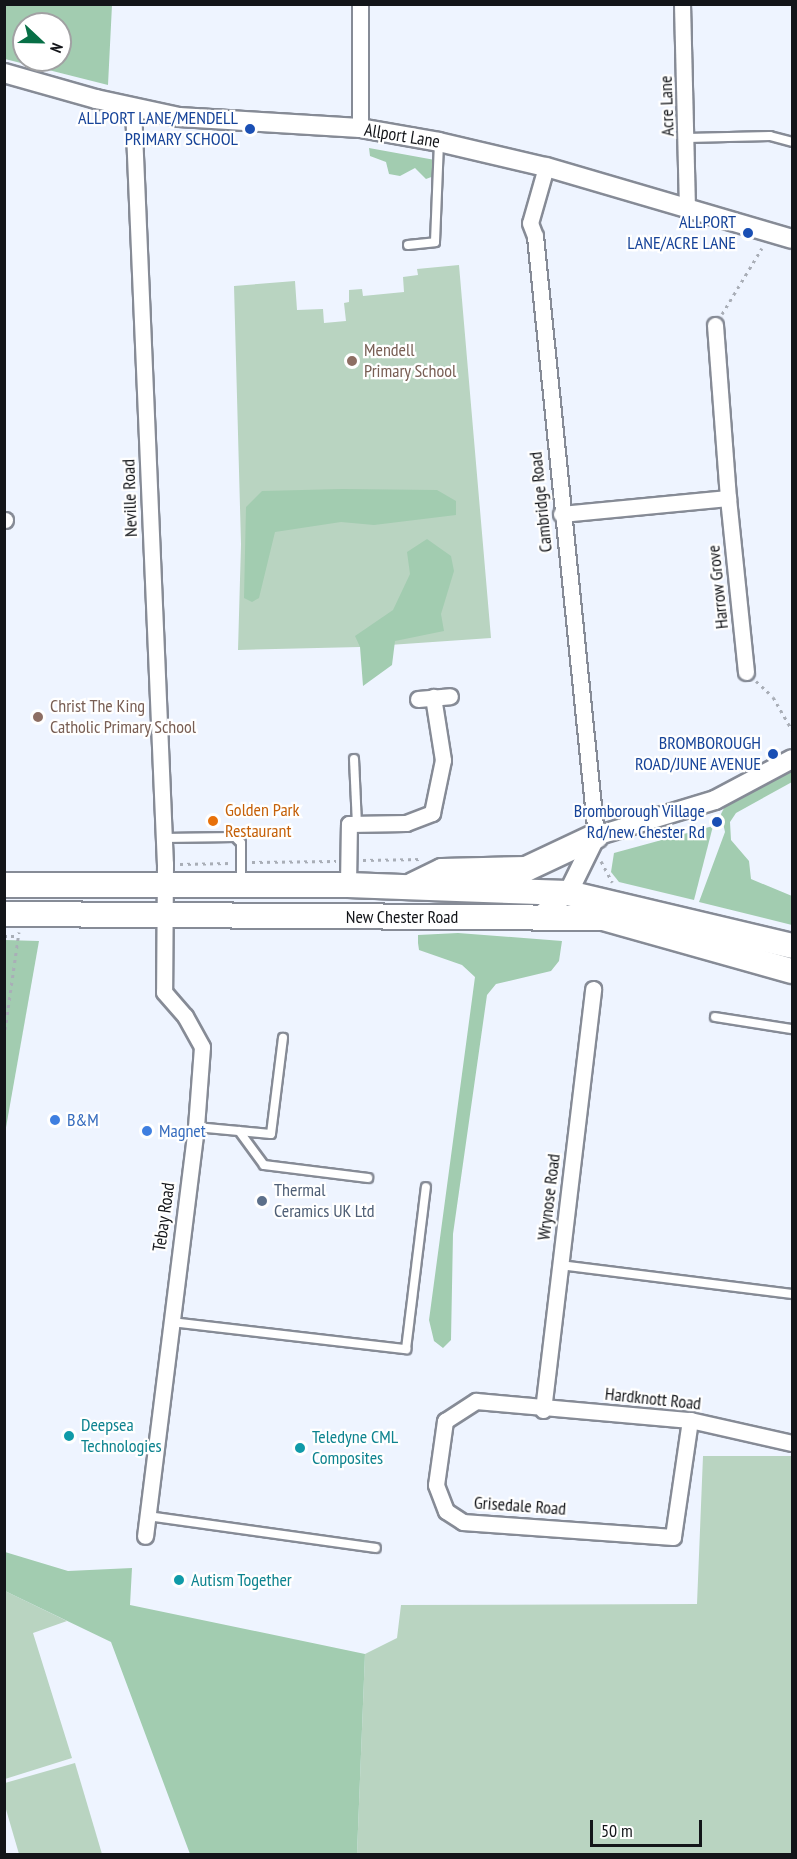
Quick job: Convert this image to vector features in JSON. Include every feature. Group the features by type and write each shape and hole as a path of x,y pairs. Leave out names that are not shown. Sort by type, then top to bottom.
{"highway":[{"path":"408,887 442,871 526,869 596,836"},
{"path":"545,859 568,893 603,918"},
{"name":"New Chester Road","path":"4,885 165,887 348,885 568,893 792,946"},
{"path":"54,885 85,902 148,901 165,915"},
{"name":"New Chester Road","path":"14,922 165,915 603,918 792,970"}],"street":[{"path":"360,4 360,128"},
{"name":"Acre Lane","path":"682,4 687,206"},
{"name":"Allport Lane","path":"4,73 133,108 179,117 360,128 439,141 546,166 772,231 792,239"},
{"name":"Neville Road","path":"133,108 165,915"},
{"name":"Cambridge Road","path":"546,166 530,222 535,236 561,514 596,836"},
{"name":"Harrow Grove","path":"715,325 728,498 746,672"},
{"path":"561,514 728,498"},
{"path":"348,885 349,824 406,823 432,813 443,760 425,698 450,696"},
{"path":"537,918 568,893 596,836 715,800 792,759"},
{"name":"Tebay Road","path":"145,1536 196,1127 202,1047 185,1016 164,992 165,915"},
{"name":"Wrynose Road","path":"543,1410 592,989"},
{"name":"Grisedale Road","path":"543,1410 476,1401 445,1421 436,1485 446,1511 463,1522 673,1537 690,1420"},
{"name":"Hardknott Road","path":"543,1410 690,1420 792,1443"}],"lane":[{"path":"687,138 770,136 792,142"},
{"path":"408,245 435,242 439,141"},
{"path":"354,759 357,824"},
{"path":"163,838 235,837 241,843 241,885"},
{"path":"715,1017 792,1029"},
{"path":"196,1127 271,1134 283,1038"},
{"path":"239,1131 264,1165 368,1178"},
{"path":"171,1322 406,1349 426,1187"},
{"path":"560,1265 792,1294"},
{"path":"148,1516 376,1548"}],"path":[{"path":"715,325 772,231"},
{"path":"746,672 773,697 792,730"},
{"path":"4,936 14,922"},
{"path":"4,1037 14,922"}],"green space":[{"path":"5,4 112,5 108,85 56,72 72,72 72,12 12,12 12,61 5,59"},
{"path":"369,148 435,160 434,176 426,179 415,168 400,176 389,174 386,162 370,156"},
{"name":"Mendell Primary School","path":"459,265 491,638 360,647 238,650 241,544 234,286 295,281 297,310 323,309 324,323 346,321 344,303 349,302 349,290 362,289 363,296 404,292 403,277 418,275 417,269"},
{"path":"437,490 456,501 456,515 374,525 341,522 275,532 259,598 252,602 244,598 246,507 262,491"},
{"path":"427,539 451,556 454,571 441,614 444,631 395,641 392,665 363,686 360,647 355,636 393,610 410,574 407,552"},
{"path":"792,771 792,782 736,813 730,822 731,840 749,861 751,879 792,896 792,925 699,902 725,832 721,814 725,806"},
{"path":"713,826 694,900 619,882 611,872 614,853"},
{"path":"458,933 562,941 559,961 551,971 496,984 487,995 453,1234 451,1340 443,1348 434,1341 429,1320 475,977 462,965 419,950 418,935"},
{"path":"4,940 39,941 5,1133"},
{"path":"703,1456 792,1456 792,1854 357,1854 365,1654 397,1638 401,1605 697,1604"},
{"path":"5,1552 68,1571 132,1568 130,1605 365,1654 357,1854 190,1854 111,1642 5,1591"},
{"path":"5,1591 67,1621 33,1633 72,1758 5,1779"},
{"path":"75,1763 102,1854 19,1854 5,1806 5,1783"}],"place":[{"name":"ALLPORT LANE/MENDELL PRIMARY SCHOOL","path":"250,129"},
{"name":"ALLPORT LANE/ACRE LANE","path":"748,233"},
{"name":"Mendell Primary School","path":"352,361"},
{"name":"Christ The King Catholic Primary School","path":"38,717"},
{"name":"BROMBOROUGH ROAD/JUNE AVENUE","path":"773,754"},
{"name":"Golden Park Restaurant","path":"213,821"},
{"name":"Bromborough Village Rd/new Chester Rd","path":"717,822"},
{"name":"B&M","path":"55,1120"},
{"name":"Magnet","path":"147,1131"},
{"name":"Thermal Ceramics UK Ltd","path":"262,1201"},
{"name":"Deepsea Technologies","path":"69,1436"},
{"name":"Teledyne CML Composites","path":"300,1448"},
{"name":"Autism Together","path":"179,1580"}]}
